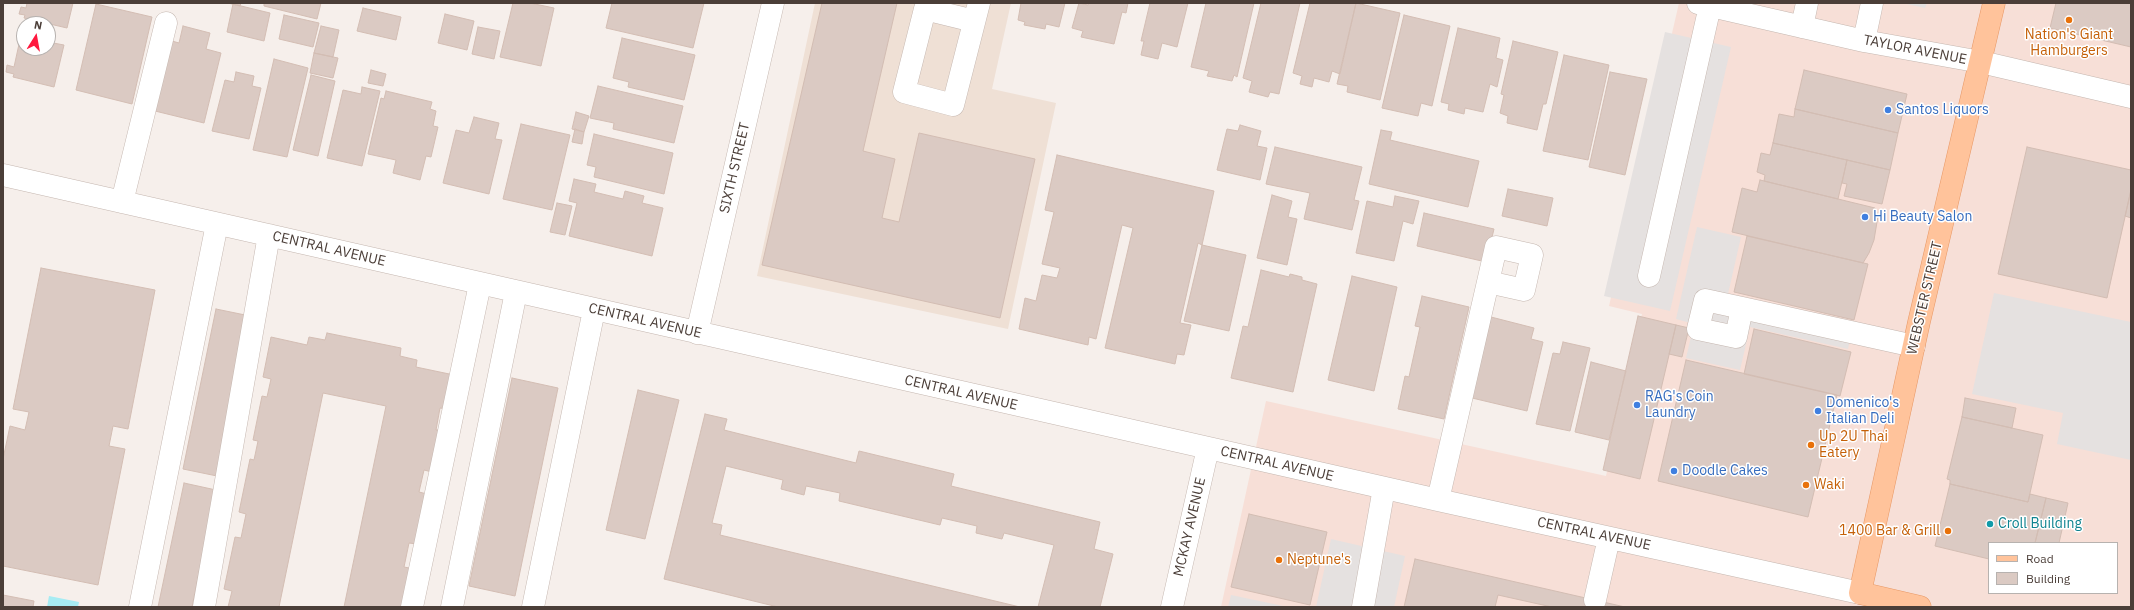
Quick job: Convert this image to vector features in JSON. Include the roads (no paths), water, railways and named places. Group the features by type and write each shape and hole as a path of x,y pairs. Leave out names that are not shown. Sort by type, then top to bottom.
{"main road":[{"name":"WEBSTER STREET","path":"1857,602 1914,346 1994,3"},
{"name":"CENTRAL AVENUE","path":"1857,602 1920,607"}],"street":[{"name":"SIXTH STREET","path":"697,334 773,3"},
{"path":"1802,26 1807,3"},
{"path":"1864,41 1872,3"},
{"path":"1649,276 1704,4"},
{"name":"TAYLOR AVENUE","path":"1704,4 1864,41 1981,62 2131,97"},
{"path":"122,202 166,24"},
{"name":"CENTRAL AVENUE","path":"3,175 697,334 1609,538 1857,602"},
{"path":"140,607 217,224"},
{"path":"204,607 269,235"},
{"path":"1438,500 1488,282"},
{"path":"412,607 480,284"},
{"path":"452,607 516,292"},
{"path":"1742,308 1914,346"},
{"path":"533,607 594,310"},
{"name":"MCKAY AVENUE","path":"1172,607 1208,448"},
{"path":"1363,607 1384,488"},
{"path":"1595,600 1609,538"}],"water":[{"path":"49,596 79,602 78,607 47,607"}],"place":[{"name":"Nation's Giant Hamburgers","path":"2069,20"},
{"name":"Santos Liquors","path":"1888,110"},
{"name":"Hi Beauty Salon","path":"1865,217"},
{"name":"RAG's Coin Laundry","path":"1637,405"},
{"name":"Domenico's Italian Deli","path":"1818,411"},
{"name":"Up 2U Thai Eatery","path":"1811,445"},
{"name":"Doodle Cakes","path":"1674,471"},
{"name":"Waki","path":"1806,485"},
{"name":"Croll Building","path":"1990,524"},
{"name":"1400 Bar & Grill","path":"1948,531"},
{"name":"Neptune's","path":"1279,560"}]}
